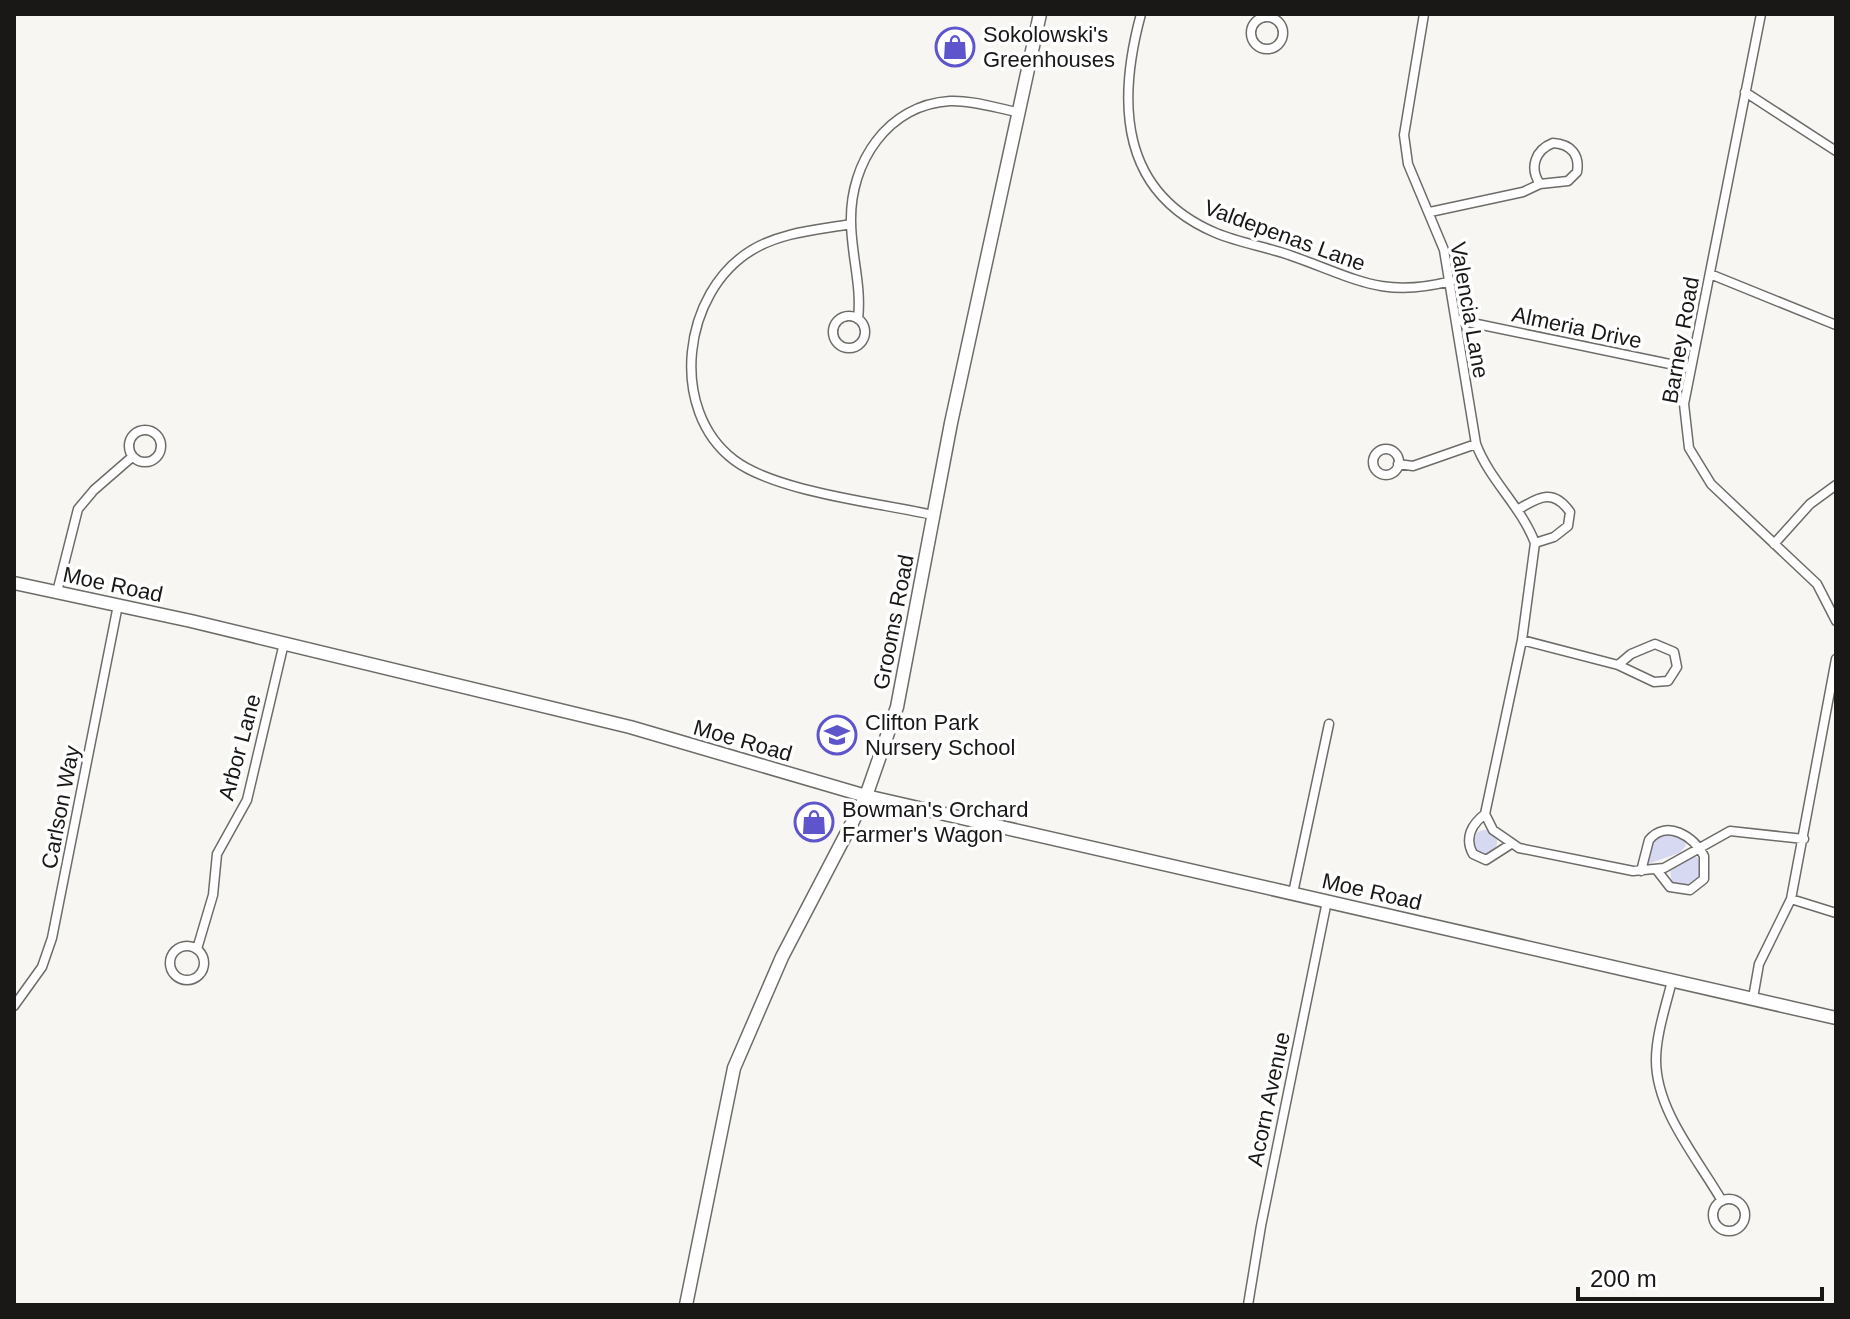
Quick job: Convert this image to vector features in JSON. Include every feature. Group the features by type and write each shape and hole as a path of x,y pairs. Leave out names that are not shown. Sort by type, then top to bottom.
{"street":[{"name":"Grooms Road","path":"686,1305 734,1068 782,957 866,796 897,707 933,515 1040,14"},
{"name":"Valdepenas Lane","path":"1141,14 1132,47 1127,116 1133,147 1144,170 1173,206 1217,233 1284,253 1372,286 1403,290 1451,281"},
{"name":"Valencia Lane","path":"1424,14 1404,135 1408,164 1430,212 1451,281 1469,419 1476,444 1489,471 1519,509 1535,543"},
{"path":"1749,14 1761,15"},
{"name":"Barney Road","path":"1761,15 1689,368 1685,430 1697,466 1817,584 1836,621"},
{"path":"1745,92 1836,151"},
{"path":"858,319 860,294 851,224 856,173 869,148 895,124 919,110 950,101 1017,112"},
{"path":"1430,212 1523,192 1540,184 1573,179 1578,162 1571,149 1553,143 1540,150 1535,163 1540,184"},
{"path":"851,224 778,236 749,251 721,277 700,309 694,330 691,351 695,393 719,444 733,460 755,473 782,482 933,515"},
{"path":"1710,274 1836,325"},
{"name":"Almeria Drive","path":"1458,320 1689,368"},
{"path":"144,430 156,434 161,447 154,459 145,462 132,457 129,442 134,434 144,430"},
{"path":"1398,464 1413,466 1476,444"},
{"path":"57,592 78,509 94,490 132,457"},
{"path":"1774,544 1810,504 1836,485"},
{"path":"1511,844 1494,858 1486,860 1473,854 1469,838 1473,826 1485,814 1522,640 1535,543 1554,537 1568,526 1570,512 1562,501 1549,495 1519,509"},
{"name":"Moe Road","path":"14,583 284,643 630,727 866,796 1836,1018"},
{"name":"Carlson Way","path":"14,1006 30,986 48,954 118,605"},
{"path":"1522,640 1618,665 1648,680 1664,683 1673,677 1677,661 1668,647 1655,644 1631,654 1618,665"},
{"name":"Arbor Lane","path":"197,949 210,910 217,854 247,800 284,643"},
{"path":"1753,998 1759,964 1791,899 1836,659"},
{"path":"1293,893 1329,724"},
{"path":"1485,814 1493,830 1511,844 1641,871 1656,869 1730,831 1804,839"},
{"path":"1641,871 1649,840 1662,830 1678,832 1699,846 1705,867 1697,888 1681,890 1670,887 1656,869"},
{"path":"1791,899 1836,913"},
{"name":"Acorn Avenue","path":"1248,1305 1269,1181 1327,901"},
{"name":"Arbor Lane","path":"185,946 197,949 203,957 201,972 189,979 175,975 170,967 173,952 185,946"},
{"path":"1672,981 1656,1057 1660,1084 1676,1123 1722,1201"}],"shaded area":[{"path":"1485,830 1494,833 1497,842 1494,851 1485,854 1476,851 1473,842 1476,833"},
{"path":"1670,833 1684,840 1686,846 1679,853 1648,864 1654,840"},
{"path":"1695,856 1703,862 1697,883 1688,886 1672,883 1670,871"}],"place":[{"name":"Sokolowski's Greenhouses","path":"955,47"},
{"name":"Clifton Park Nursery School","path":"837,735"},
{"name":"Bowman's Orchard Farmer's Wagon","path":"814,822"}]}
